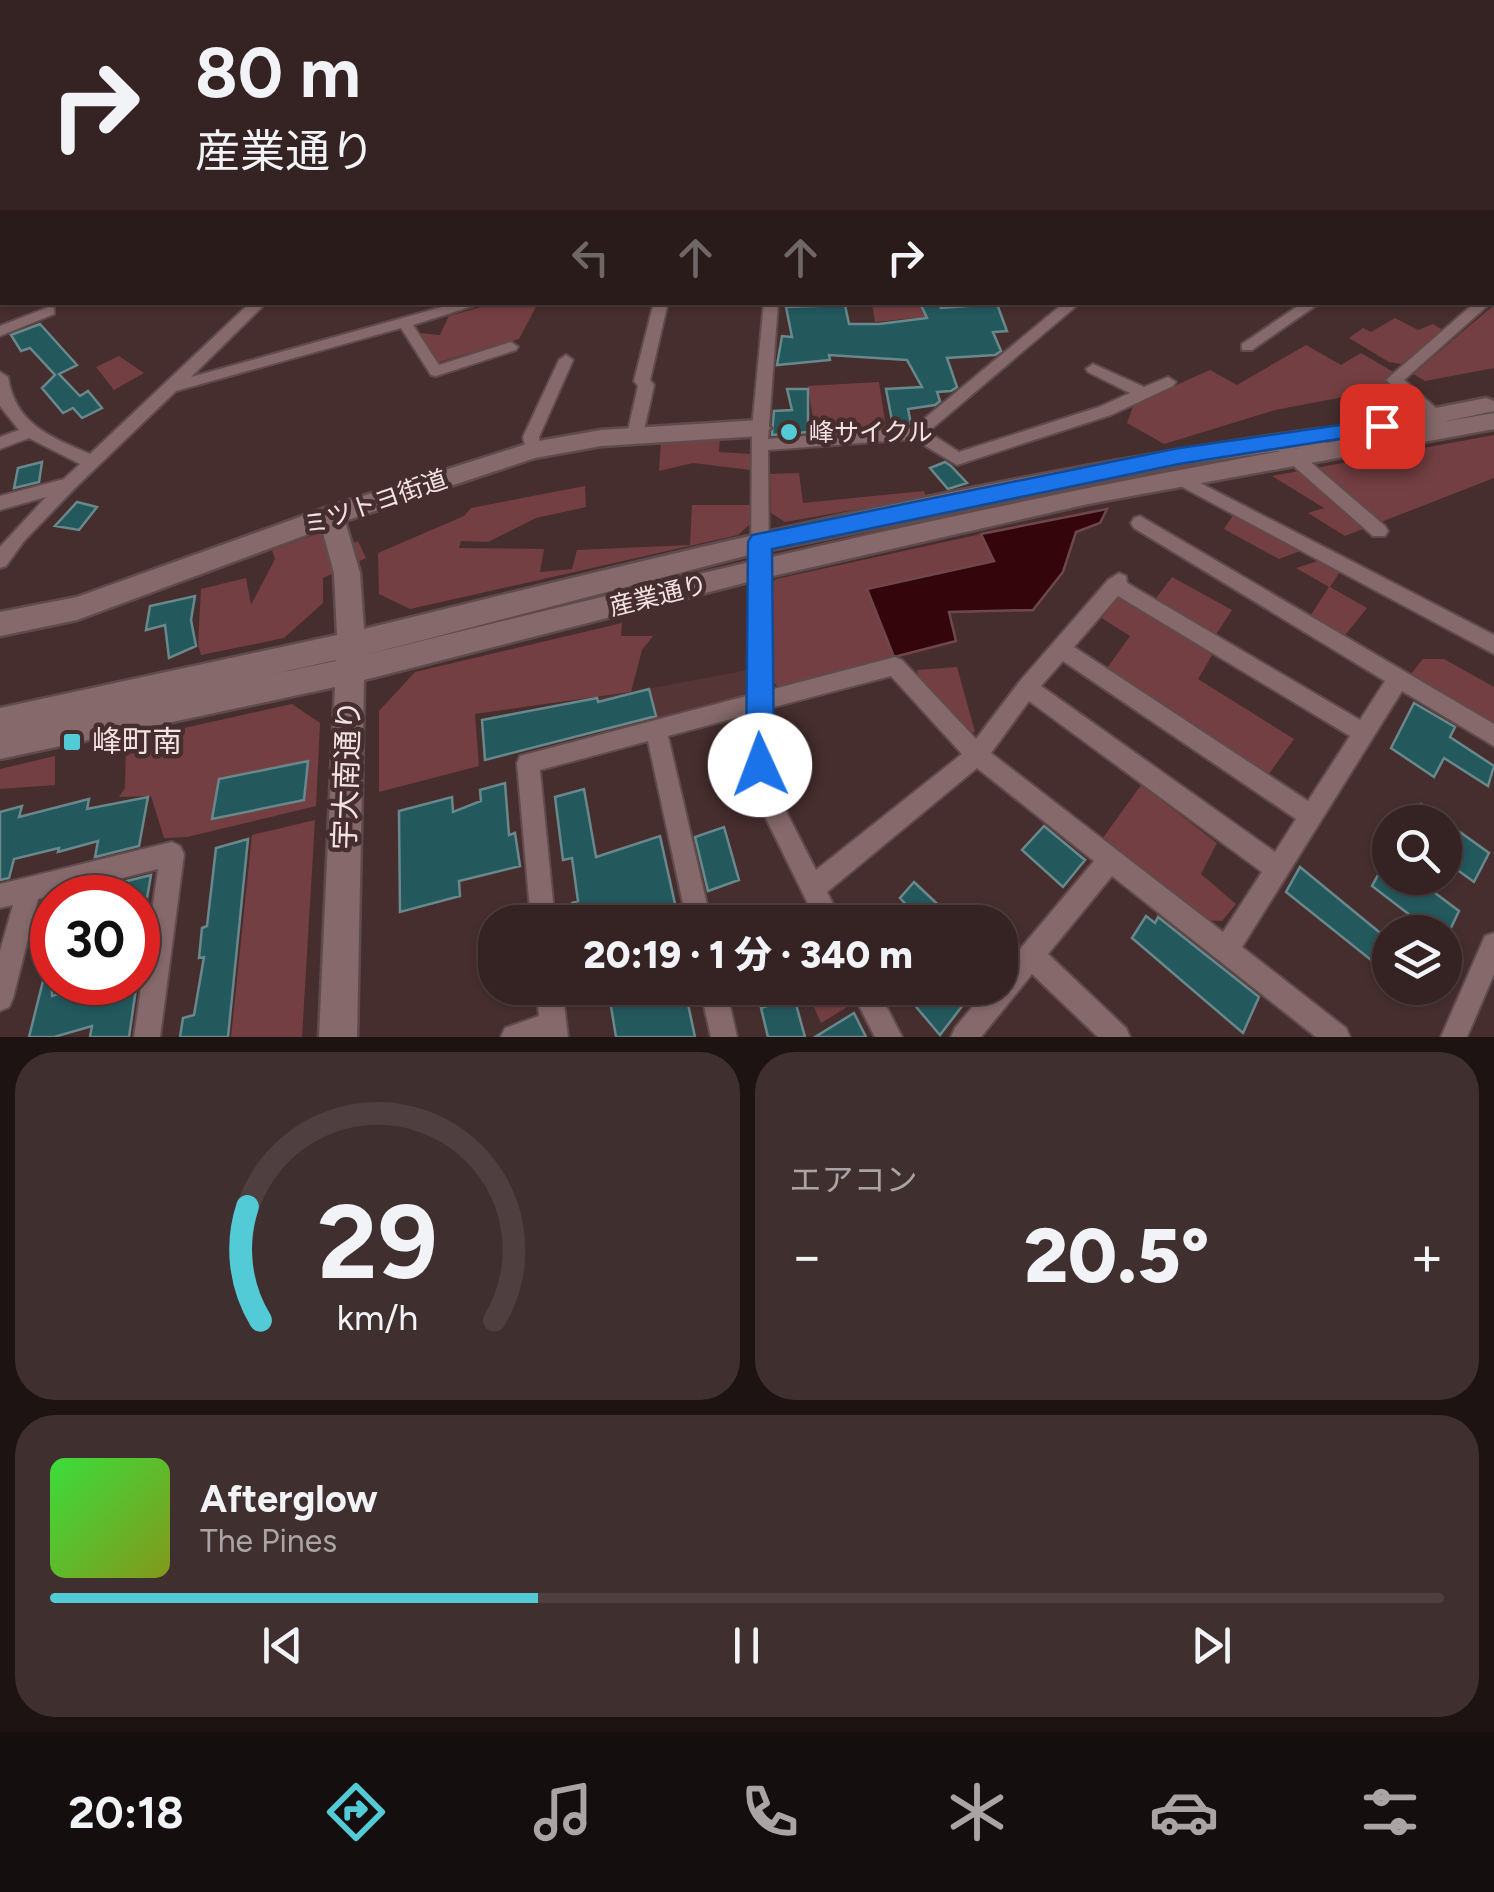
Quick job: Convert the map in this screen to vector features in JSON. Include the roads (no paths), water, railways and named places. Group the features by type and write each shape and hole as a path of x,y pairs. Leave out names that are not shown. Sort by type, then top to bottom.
{"street":[{"path":"1,559 18,536 92,462 257,305"},
{"path":"168,388 469,305"},
{"path":"634,435 659,305"},
{"path":"771,305 760,437 758,704 762,788 822,905"},
{"path":"1048,305 1057,316"},
{"path":"916,433 1070,305"},
{"path":"1246,347 1309,305"},
{"path":"1436,416 1394,380 1478,305"},
{"path":"0,331 48,311"},
{"path":"406,325 436,372 511,347"},
{"path":"533,450 531,437 566,360"},
{"path":"1092,368 1143,394"},
{"path":"0,377 0,391 13,419 92,462"},
{"path":"760,437 916,433 957,459 1105,411 1168,382"},
{"name":"産業通り","path":"760,555 1177,476 1494,404"},
{"name":"産業通り","path":"0,744 760,555 1179,456 1288,451 1494,421"},
{"path":"0,442 32,431"},
{"name":"ミツトヨ街道","path":"0,624 77,608 331,516 533,450 634,435 760,437"},
{"path":"1288,451 1378,531"},
{"path":"1177,476 1494,645"},
{"path":"0,504 70,484"},
{"name":"宇大南通り","path":"331,516 347,573 351,658 338,1037"},
{"path":"1140,523 1494,736"},
{"path":"813,888 977,755 1027,688 1117,583 1363,733"},
{"path":"1061,648 1310,816"},
{"name":"産業通り","path":"0,722 351,658"},
{"path":"541,905 528,763 895,666 977,755 1337,1037"},
{"path":"1226,950 1398,679"},
{"path":"1027,688 1277,868"},
{"path":"656,730 695,905"},
{"path":"0,896 172,854 146,1037"},
{"path":"964,1037 1110,860"},
{"path":"0,998 29,889"},
{"path":"1454,1037 1494,945"},
{"path":"1032,956 1117,1037"},
{"path":"514,1037 554,1031 552,1005"},
{"path":"717,1005 724,1037"},
{"path":"872,1005 888,1037"}],"place":[{"name":"峰サイクル","path":"789,432"},
{"name":"峰町南","path":"72,742"}]}
